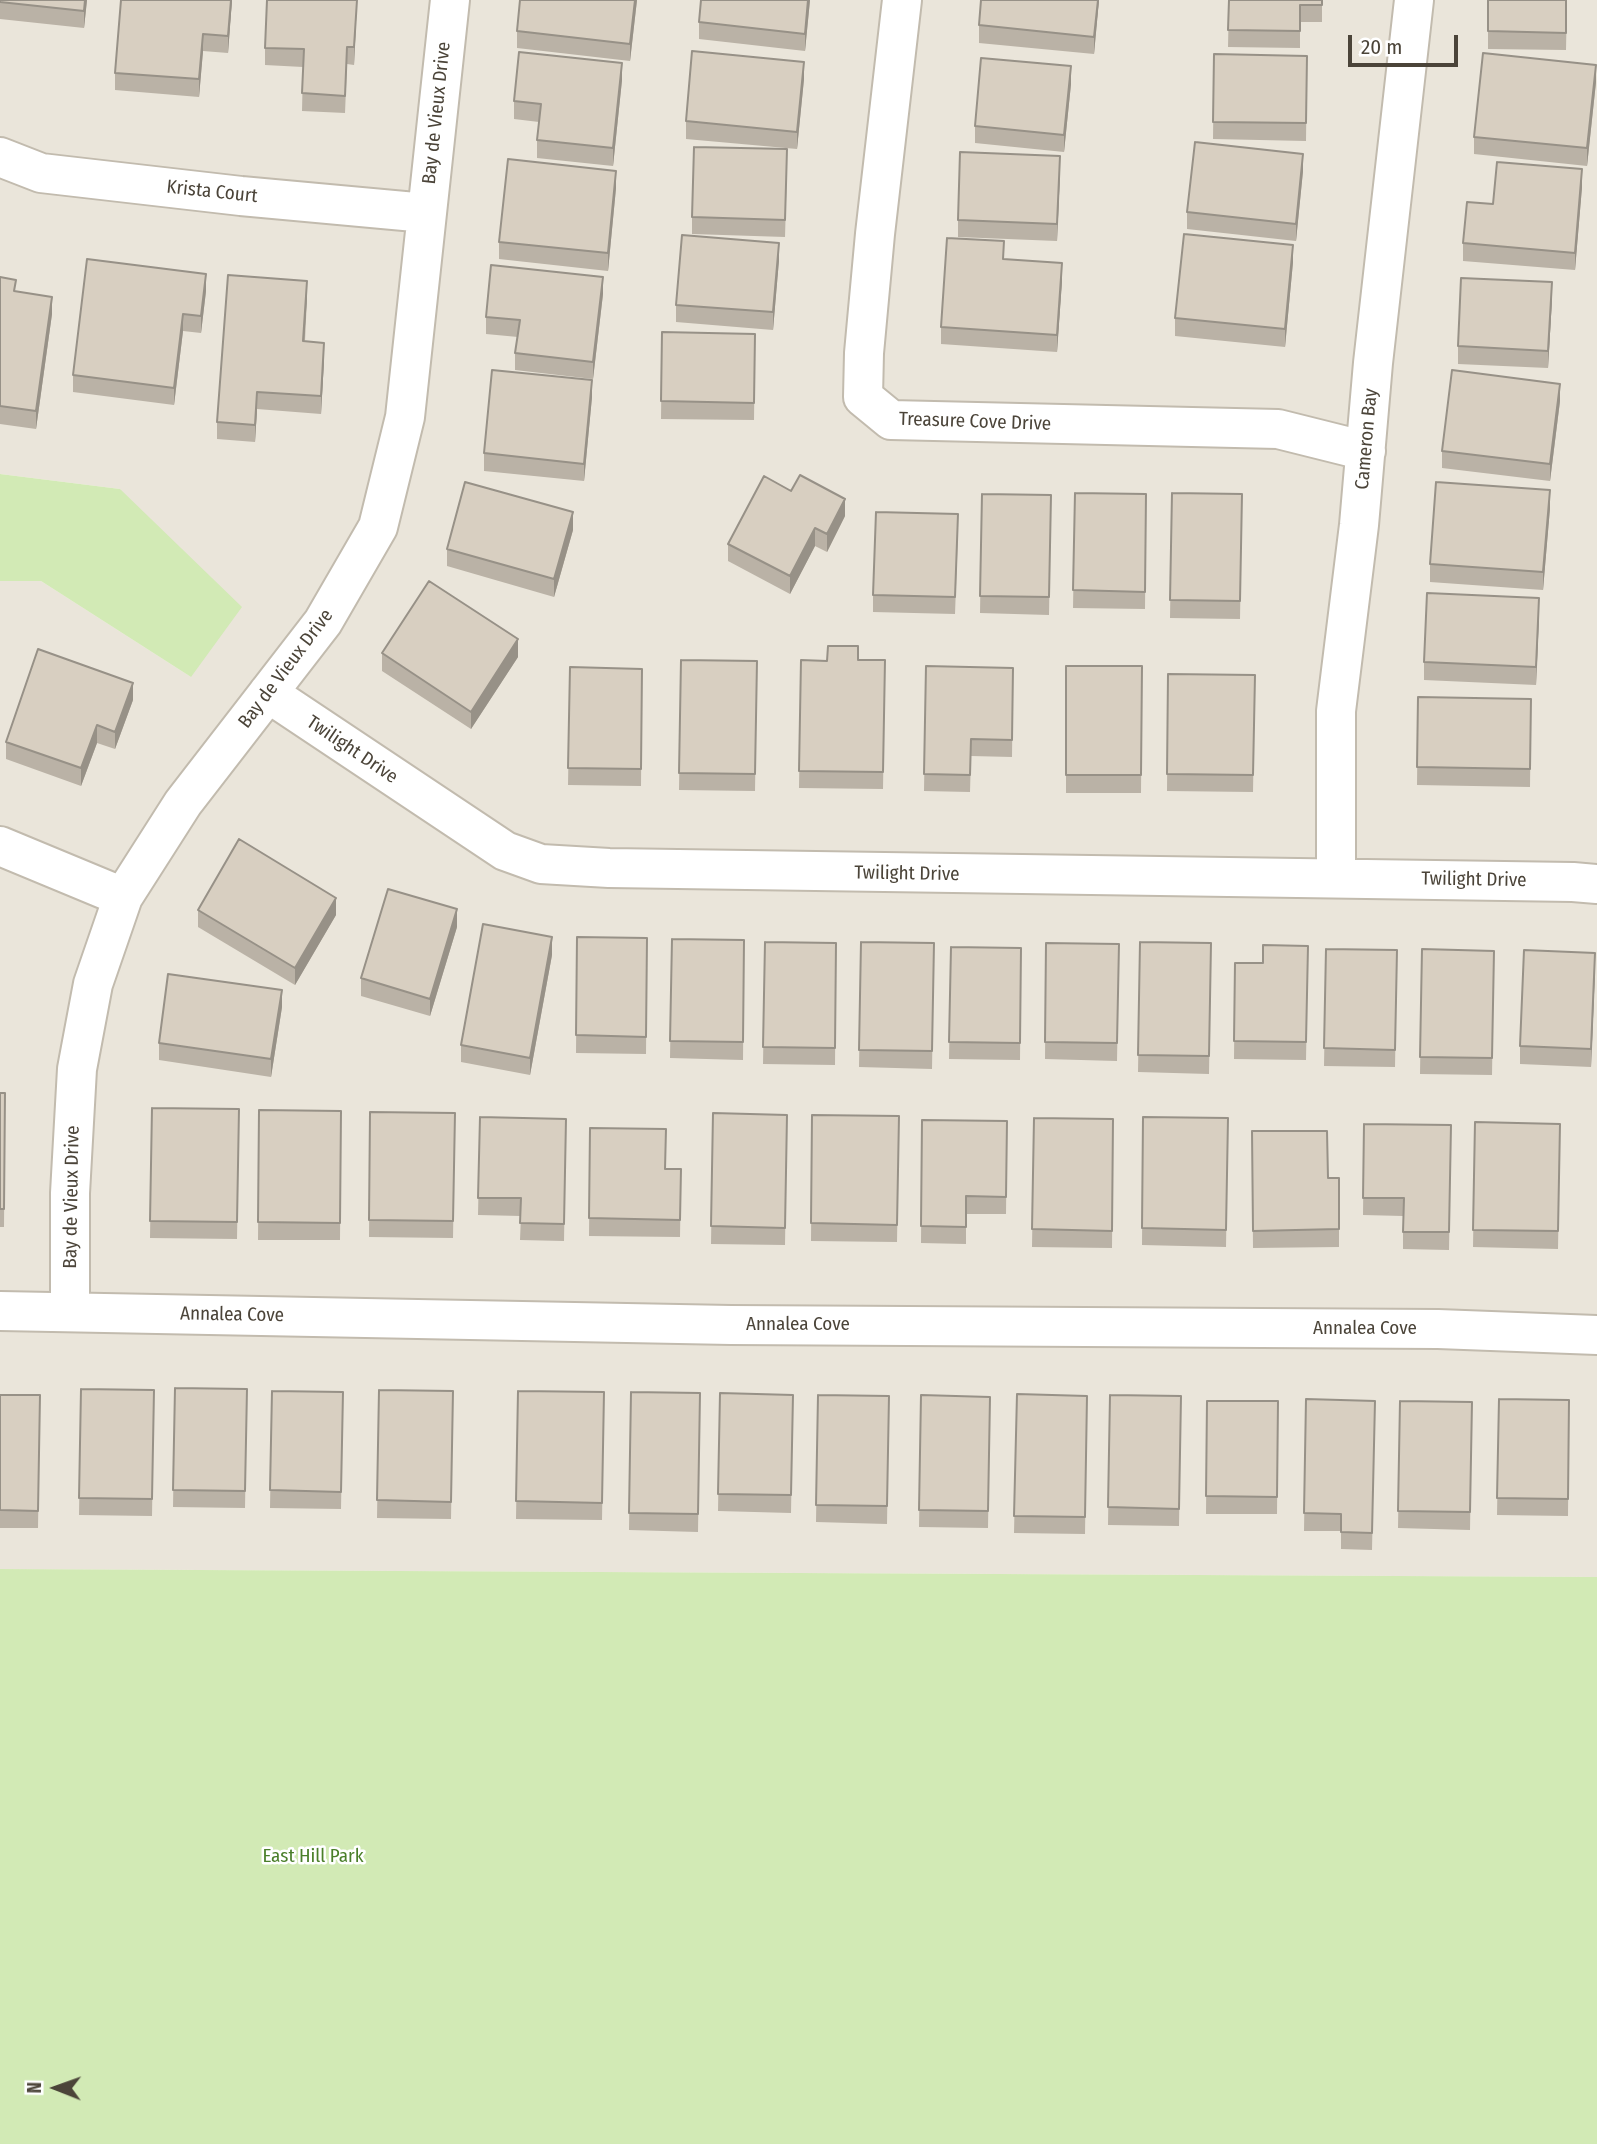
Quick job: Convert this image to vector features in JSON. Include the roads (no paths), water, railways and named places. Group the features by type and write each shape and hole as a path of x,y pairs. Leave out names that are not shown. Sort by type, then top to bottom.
{"street":[{"name":"Bay de Vieux Drive","path":"70,1311 70,1193 77,1069 93,984 122,897 183,803 323,622 378,527 405,417 450,0"},
{"name":"Treasure Cove Drive","path":"902,0 875,234 864,353 863,397 891,420 1278,429 1366,450"},
{"name":"Cameron Bay","path":"1336,878 1336,712 1414,0"},
{"name":"Krista Court","path":"0,157 41,173 241,196 426,213"},
{"name":"Twilight Drive","path":"268,693 505,850 541,864 637,869 1573,881 1597,884"},
{"path":"0,846 122,897"},
{"name":"Annalea Cove","path":"0,1311 717,1324 1424,1329 1597,1335"}],"park label":[{"name":"East Hill Park","path":"313,1857"}]}
